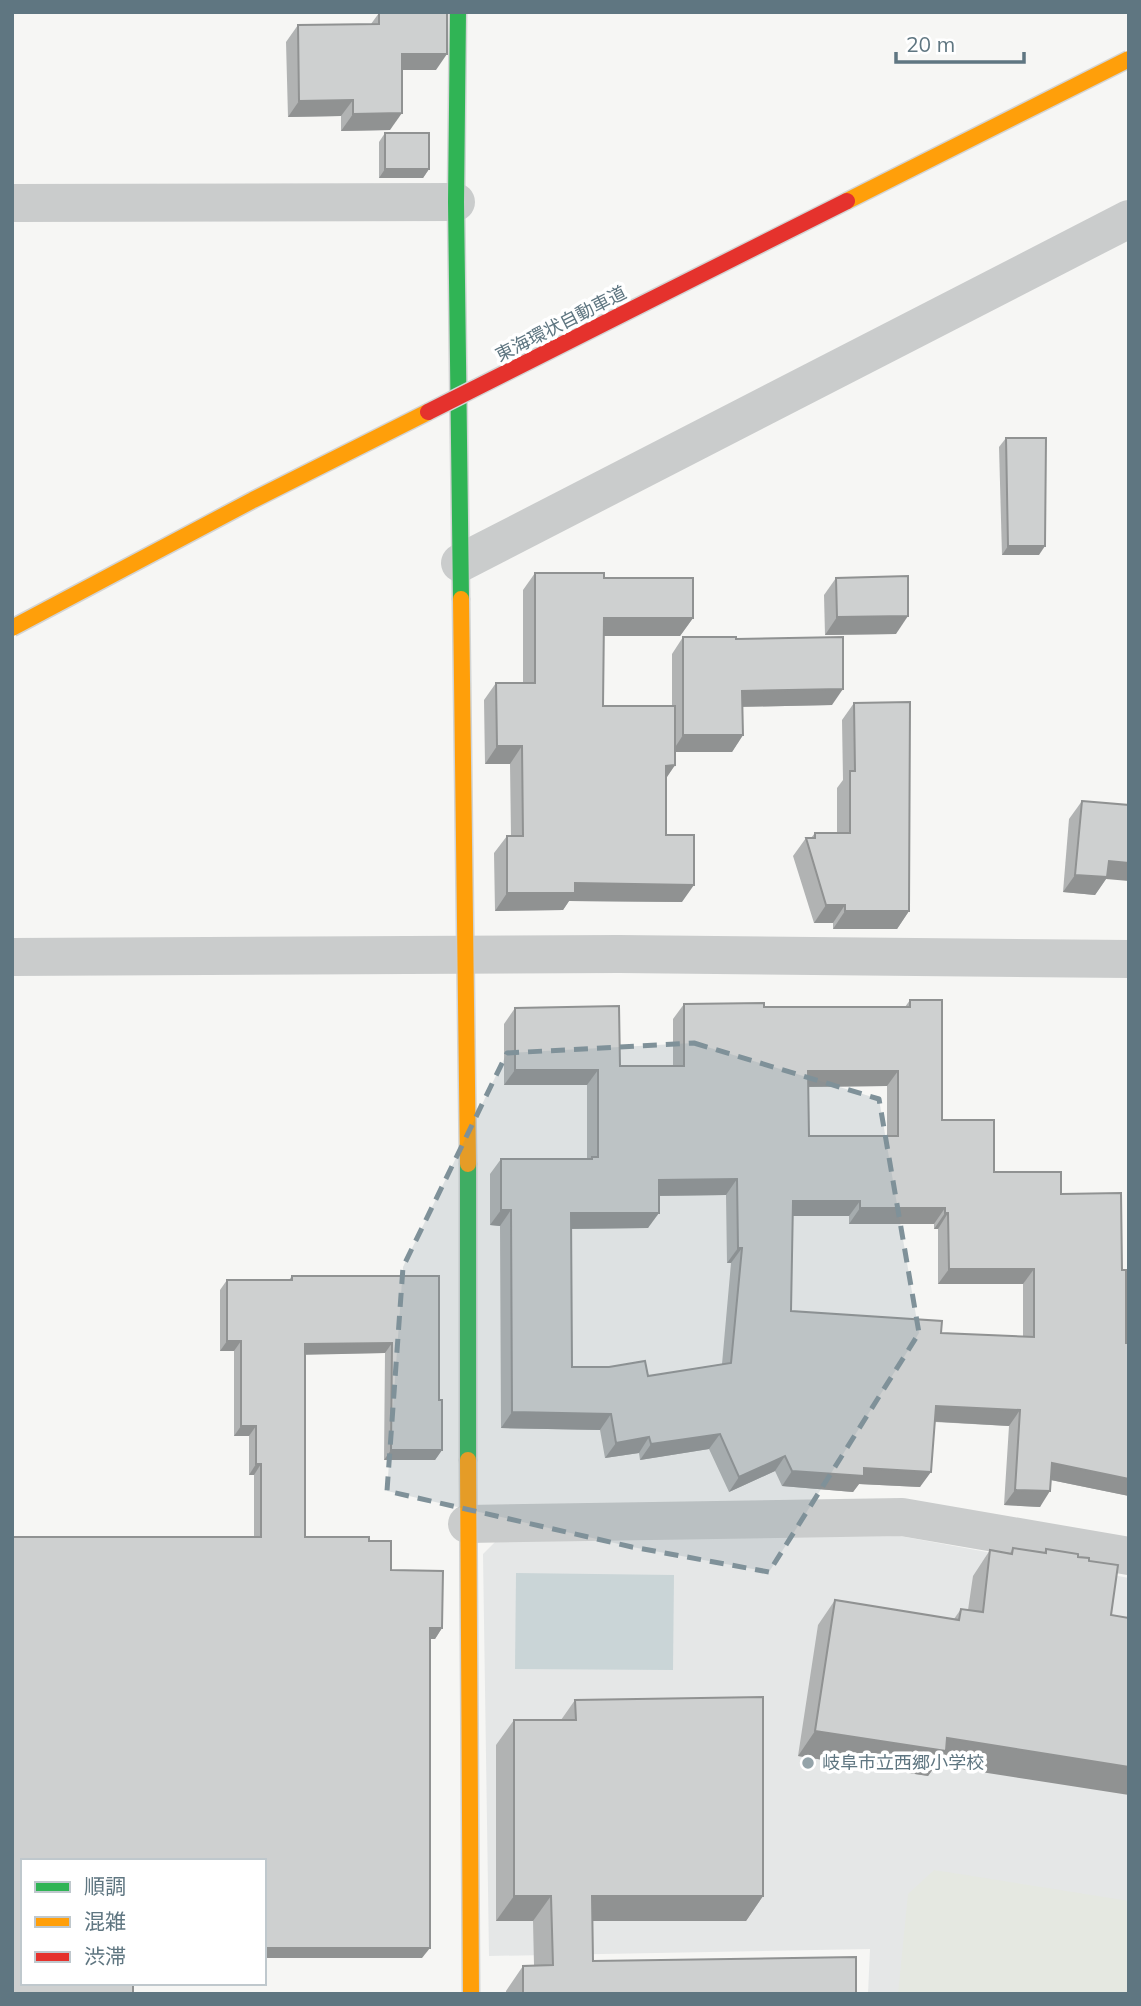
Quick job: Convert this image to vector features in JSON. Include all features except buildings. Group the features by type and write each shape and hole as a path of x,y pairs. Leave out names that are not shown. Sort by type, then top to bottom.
{"main road":[{"path":"458,12 456,202 470,1268 467,1524 471,1994"},
{"name":"東海環状自動車道","path":"12,628 253,500 1129,59"}],"street":[{"path":"12,203 456,202"},
{"path":"460,563 1129,219"},
{"path":"12,957 619,954 1129,959"},
{"path":"467,1524 902,1517 1129,1556"}],"highlighted area":[{"path":"694,1043 879,1099 919,1333 769,1572 632,1547 387,1491 403,1267 507,1053"}],"shaded area":[{"name":"岐阜市立西郷小学校","path":"900,1536 1129,1578 1129,1994 868,1994 870,1949 489,1956 483,1554 499,1538"},
{"path":"516,1573 674,1575 673,1670 515,1669"},
{"path":"934,1870 1129,1901 1129,1994 898,1994 908,1894"}],"traffic: fast":[{"path":"458,12 456,202 461,599"},
{"path":"468,1164 468,1460"}],"traffic: slow":[{"path":"847,201 1129,59"},
{"path":"12,628 253,500 428,412"},
{"path":"461,599 468,1164"},
{"path":"468,1460 471,1994"}],"traffic: jam":[{"path":"428,412 847,201"}],"place":[{"name":"岐阜市立西郷小学校","path":"808,1763"}]}
